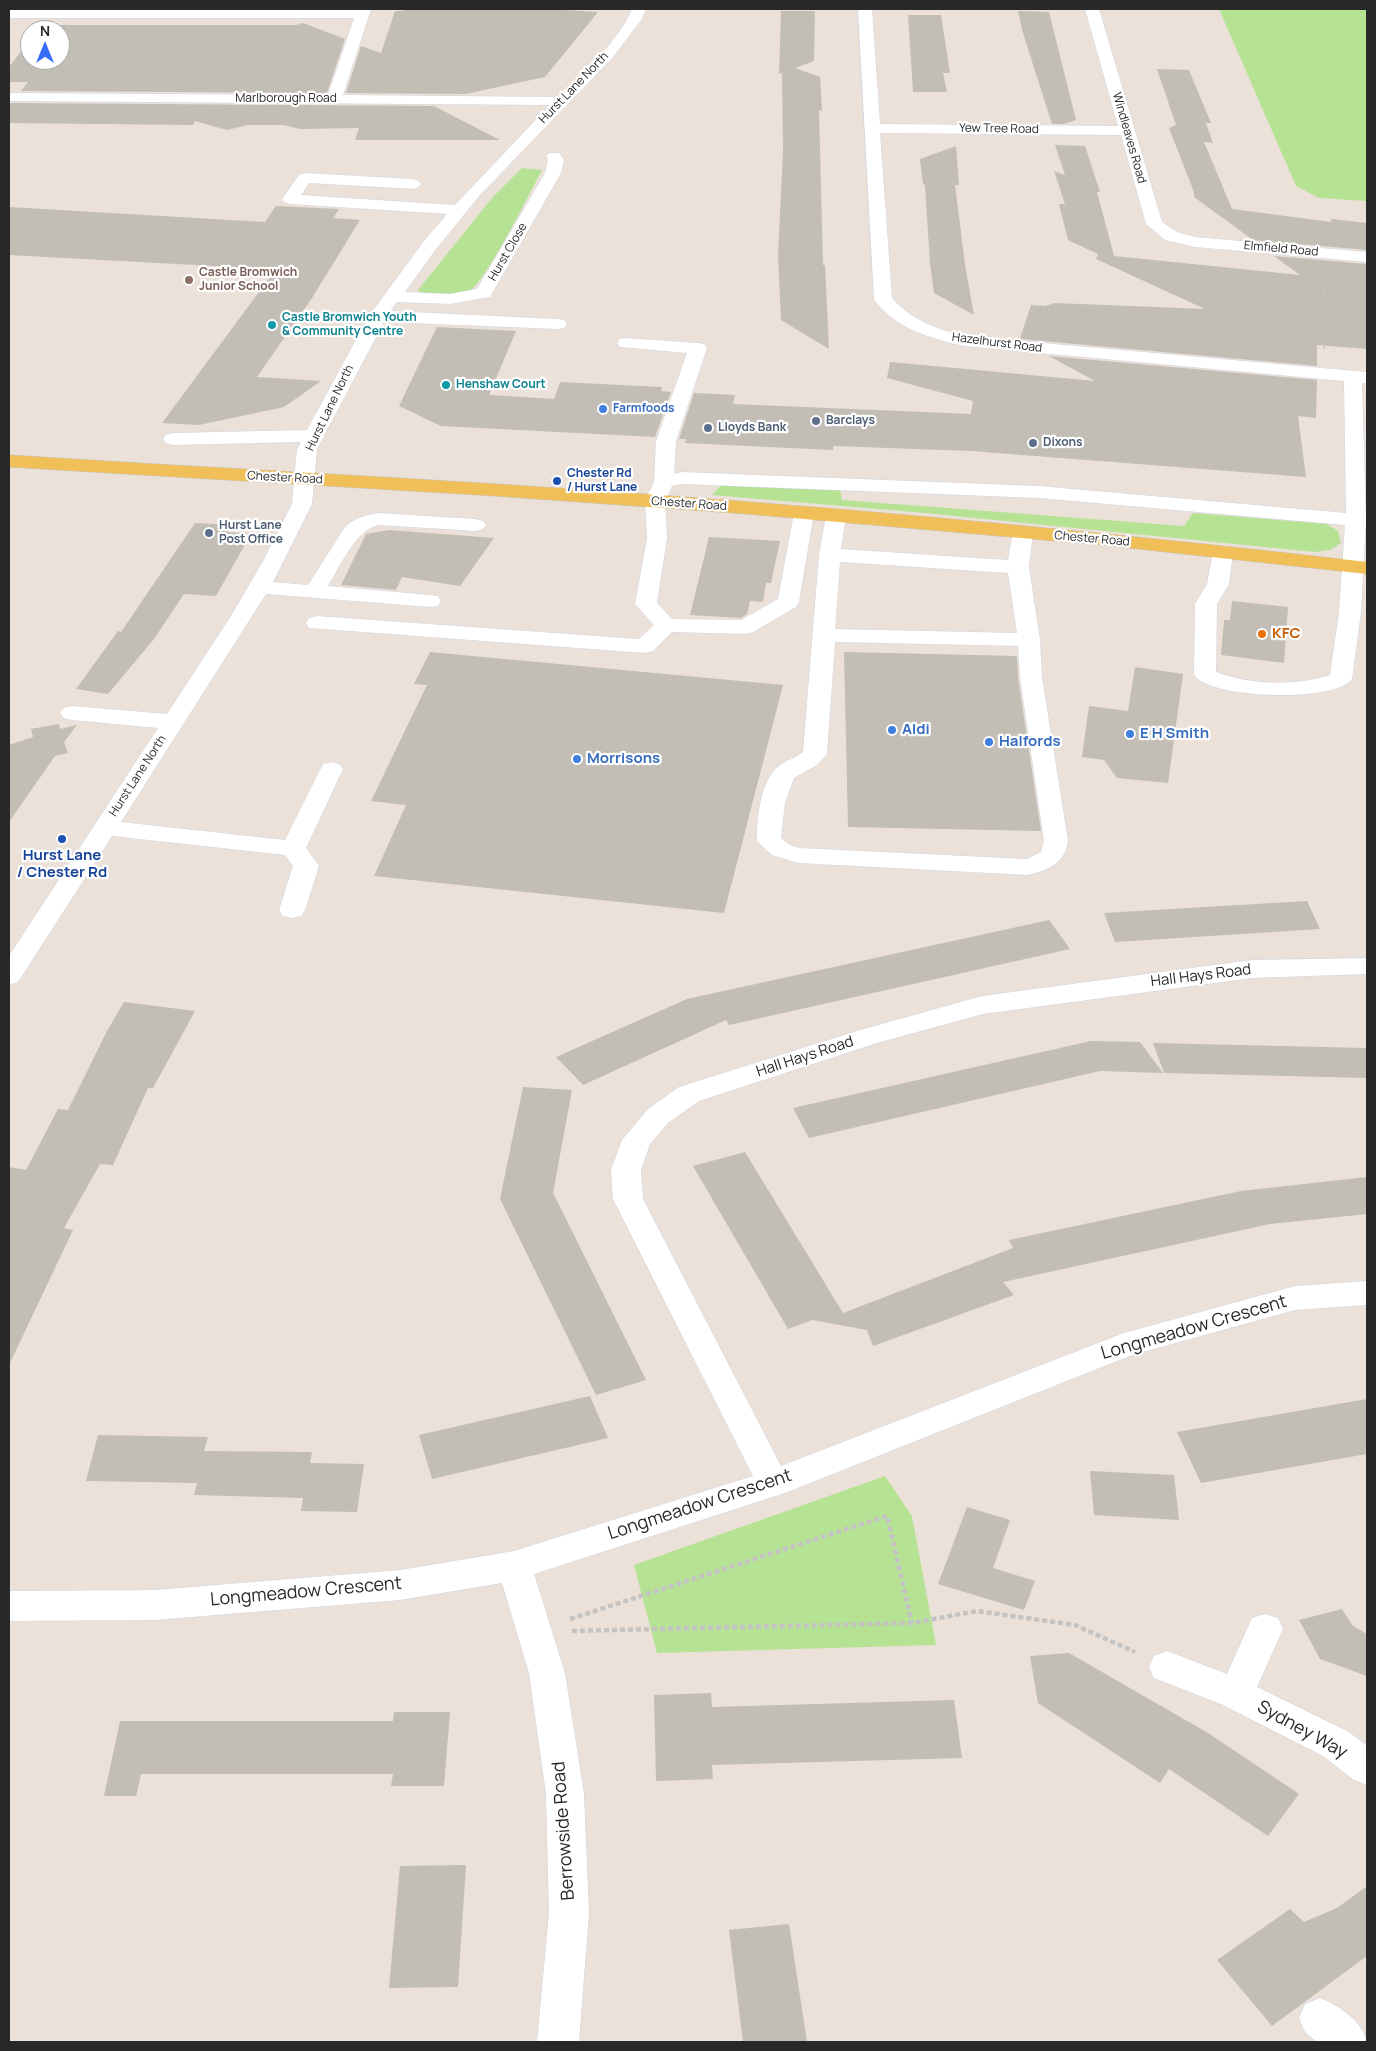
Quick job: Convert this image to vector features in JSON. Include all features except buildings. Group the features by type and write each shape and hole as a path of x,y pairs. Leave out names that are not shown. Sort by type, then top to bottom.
{"main road":[{"name":"Chester Road","path":"9,461 655,501 836,515 1023,532 1360,567"}],"street":[{"name":"Hurst Lane North","path":"9,976 259,587 299,512 306,480 307,449 378,316 430,245 474,192 608,54 635,20 640,9"},
{"name":"Hazelhurst Road","path":"865,9 883,299 891,310 902,319 921,328 964,341 1360,377"},
{"name":"Windleaves Road","path":"1092,9 1154,224 1171,236 1195,242"},
{"path":"9,14 364,11 334,99"},
{"name":"Marlborough Road","path":"9,97 562,101"},
{"name":"Yew Tree Road","path":"873,128 1126,131"},
{"name":"Hurst Close","path":"394,296 447,300 466,299 484,293 553,173 556,160 554,156"},
{"path":"413,184 305,178 290,199 459,210"},
{"name":"Elmfield Road","path":"1195,242 1367,257"},
{"path":"378,316 558,324"},
{"path":"626,343 698,348 666,441 664,482 655,501 657,538 646,604 666,625 745,627 788,602 804,513"},
{"path":"1224,552 1218,584 1206,604 1205,675 1227,684 1280,689 1316,687 1341,679 1350,612 1360,567 1356,520 1361,420 1360,377"},
{"path":"173,439 314,436"},
{"path":"664,482 682,478 1040,492 1356,520"},
{"path":"836,515 830,555 815,754 808,761 787,770 780,778 768,831 769,842 781,850 798,854 1028,867 1047,862 1056,850 1031,677 1029,640 1018,567 1023,532"},
{"path":"314,592 352,530 367,521 379,519 476,525"},
{"path":"830,555 1018,567"},
{"path":"259,587 430,601"},
{"path":"317,623 645,646 666,625"},
{"path":"824,636 1029,640"},
{"path":"72,714 173,722"},
{"path":"293,848 331,769"},
{"path":"105,828 293,848 306,866 292,910"},
{"name":"Hall Hays Road","path":"773,1483 628,1199 626,1170 637,1140 658,1116 690,1094 867,1037 982,1005 1252,969 1367,966"},
{"name":"Longmeadow Crescent","path":"9,1606 165,1604 400,1585 514,1566 773,1483 1124,1345 1295,1298 1367,1293"},
{"name":"Berrowside Road","path":"514,1566 547,1673 565,1794 569,1913 558,2042"},
{"path":"1236,1694 1265,1629"},
{"name":"Sydney Way","path":"1168,1667 1236,1694 1336,1744 1367,1768"}],"path":[{"path":"1317,252 1326,305 1323,374"},
{"path":"534,1632 636,1596 887,1516 912,1623"},
{"path":"534,1632 912,1623 977,1611 1075,1625 1168,1667"}],"green space":[{"path":"1219,9 1367,9 1367,201 1319,198 1296,186"},
{"path":"522,168 542,170 518,217 484,274 466,294 424,296 418,290 492,198"},
{"path":"721,485 840,490 842,500 1184,526 1193,513 1327,524 1338,531 1341,543 1330,550 1315,552 925,513 712,495"},
{"path":"885,1476 912,1516 936,1645 657,1653 634,1565"}],"place":[{"name":"Castle Bromwich Junior School","path":"189,280"},
{"name":"Castle Bromwich Youth & Community Centre","path":"272,325"},
{"name":"Henshaw Court","path":"446,385"},
{"name":"Farmfoods","path":"603,409"},
{"name":"Barclays","path":"816,421"},
{"name":"Lloyds Bank","path":"708,428"},
{"name":"Dixons","path":"1033,443"},
{"name":"Chester Rd / Hurst Lane","path":"557,481"},
{"name":"Hurst Lane Post Office","path":"209,533"},
{"name":"KFC","path":"1262,634"},
{"name":"Aldi","path":"892,730"},
{"name":"E H Smith","path":"1130,734"},
{"name":"Halfords","path":"989,742"},
{"name":"Morrisons","path":"577,759"},
{"name":"Hurst Lane / Chester Rd","path":"62,839"}]}
